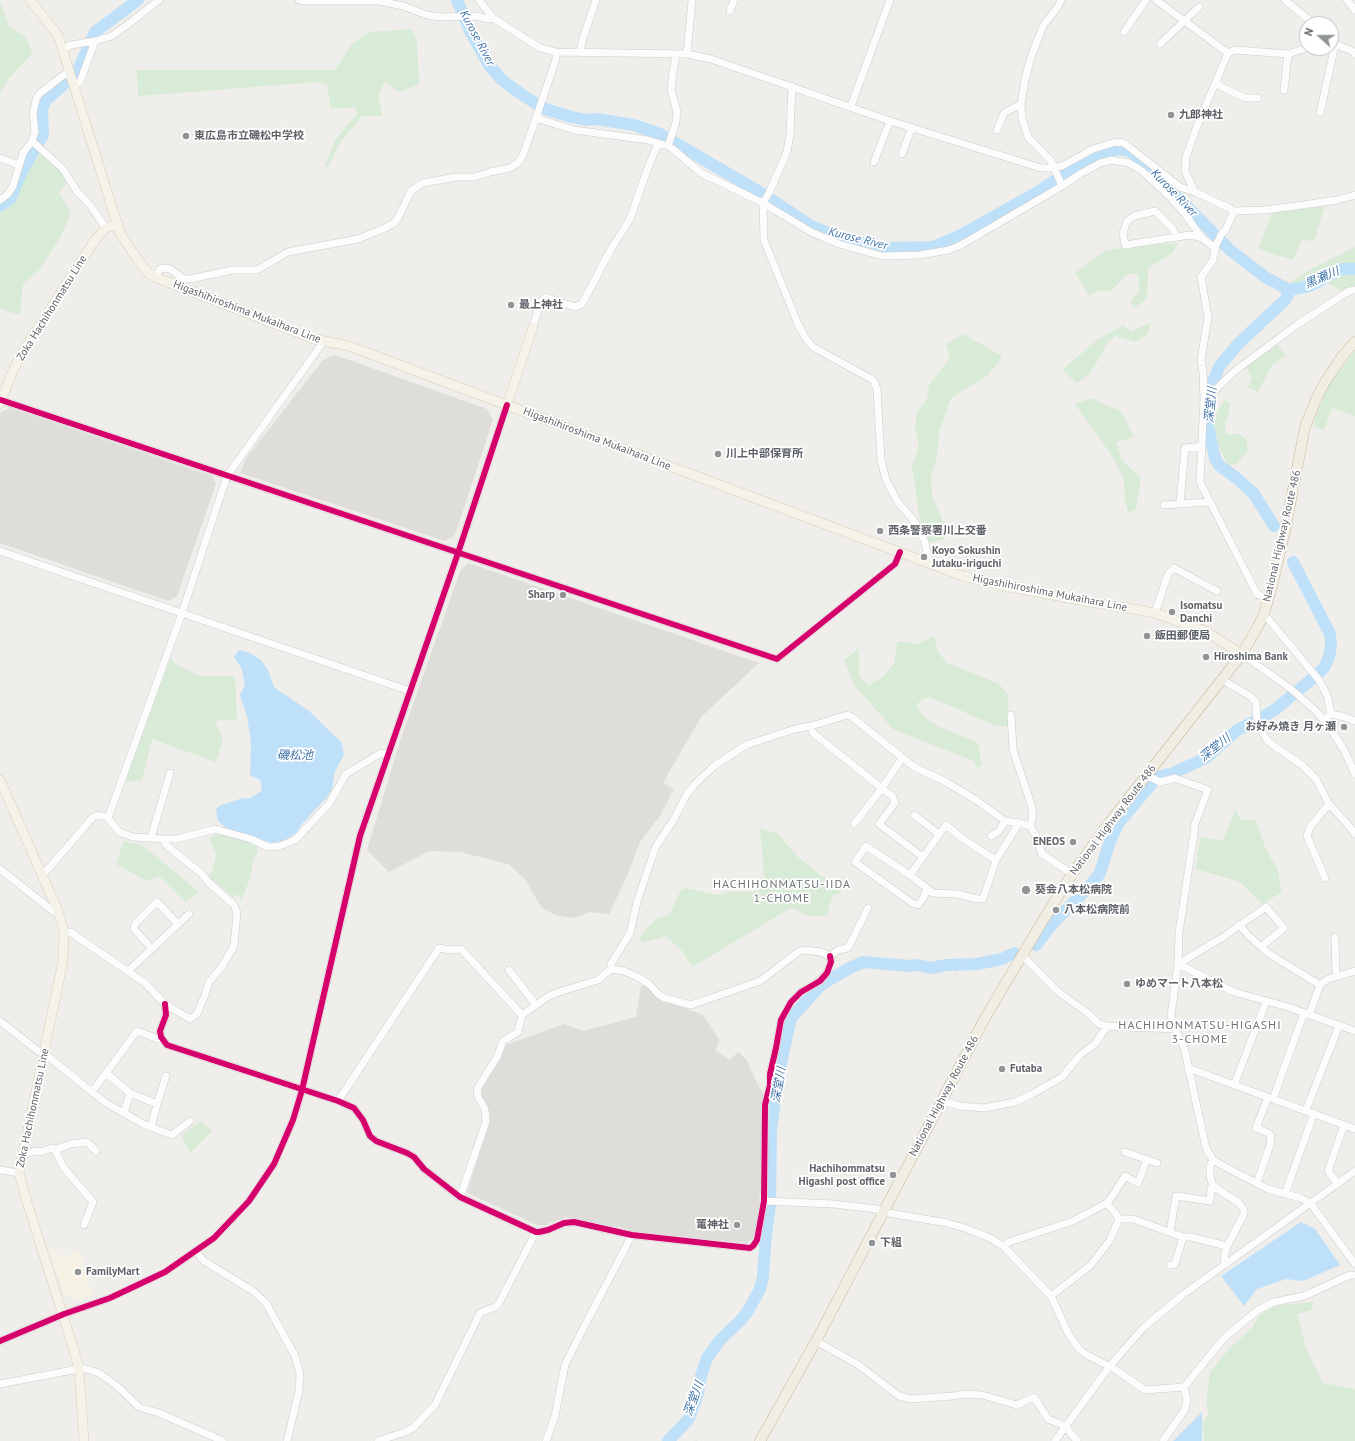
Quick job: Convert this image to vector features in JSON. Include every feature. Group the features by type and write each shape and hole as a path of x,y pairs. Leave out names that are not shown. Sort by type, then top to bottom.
{"highway":[{"name":"National Highway Route 486","path":"760,1441 816,1341 985,1018 1022,955 1072,874 1151,778 1221,679 1242,654 1257,628 1264,614 1285,531 1305,427 1317,397 1325,382 1355,342"}],"main road":[{"name":"Higashihiroshima Mukaihara Line","path":"30,0 58,35 120,233 148,273 155,277 314,339 349,346 963,576 1009,587 1107,606 1155,613 1206,631 1242,654"},
{"path":"106,228 118,224"},
{"name":"Zoka Hachihonmatsu Line","path":"1,402 11,375 23,352 95,240 106,228"},
{"path":"507,405 533,327"},
{"name":"Zoka Hachihonmatsu Line","path":"0,780 58,911 64,932 63,961 45,1054 19,1173 64,1314 79,1369 84,1441"}],"street":[{"path":"62,49 112,36 159,0"},
{"path":"299,0 379,1 403,6 427,15 440,17 475,16 488,19 493,18"},
{"path":"479,0 493,18 540,48 556,52 686,54 711,59 851,106 890,121 1041,168 1055,170 1093,149 1116,142 1124,143 1180,187 1195,192 1234,211 1265,210 1296,206 1336,200 1355,195"},
{"path":"580,52 583,38 596,0"},
{"path":"686,54 692,0"},
{"path":"730,11 734,0"},
{"path":"851,106 890,0"},
{"path":"1061,0 1059,5 1043,26 1031,57 1021,104 1022,118 1028,137 1051,161 1061,185"},
{"path":"1124,32 1146,0"},
{"path":"1156,0 1228,53"},
{"path":"1285,0 1304,16"},
{"path":"1347,0 1355,10"},
{"path":"1160,44 1199,7"},
{"path":"73,83 80,82 95,41"},
{"path":"1339,46 1352,51 1355,54"},
{"path":"1195,192 1185,171 1186,156 1228,53 1234,50 1288,54 1299,51"},
{"path":"155,277 160,269 165,268 170,269 184,278 190,279 232,270 252,271 264,267 288,252 358,239 375,233 394,223 412,191 423,183 456,177 474,177 510,168 518,163 522,155 542,102 556,59 556,52"},
{"path":"668,146 673,132 677,111 671,90 676,54"},
{"path":"1284,90 1288,54"},
{"path":"1320,112 1331,56"},
{"path":"69,71 39,94 36,100 33,113 35,143 62,170 106,228"},
{"path":"1216,84 1245,98 1258,98"},
{"path":"792,86 790,135 787,152 763,203 764,240 795,317 806,339 813,347 872,380 877,390 881,460 886,480 898,502 915,522 925,542 929,563"},
{"path":"997,130 1004,113 1021,104"},
{"path":"537,117 574,130 648,140 668,146 701,173 763,203 811,232 839,244 882,256 919,255 950,250 961,245 1080,174 1100,163 1112,160 1129,163 1142,171 1167,194 1185,214 1202,238"},
{"path":"874,162 890,121"},
{"path":"902,154 912,127"},
{"path":"0,200 8,194 13,186 23,153 35,143"},
{"path":"533,327 540,303 545,297 575,307 582,304 610,251 630,219 658,143"},
{"path":"0,158 19,165"},
{"path":"1177,237 1172,228 1155,211 1134,216 1127,221 1123,233 1125,245 1177,237 1190,235 1202,238 1216,246"},
{"path":"1234,211 1216,246 1213,260 1201,277 1208,317 1201,360 1209,391 1202,446 1200,482 1257,594 1268,599"},
{"path":"1209,391 1298,324 1349,291 1355,290"},
{"path":"108,818 182,613 227,476 324,341"},
{"path":"1,402 777,659 895,564 900,552"},
{"path":"0,1341 64,1314 110,1298 164,1272 214,1238 249,1202 274,1164 293,1120 302,1090 360,836 458,553 507,405"},
{"path":"1180,504 1185,448 1202,446"},
{"path":"1164,505 1209,502"},
{"path":"0,551 410,691"},
{"path":"1155,613 1168,574 1174,568 1217,591"},
{"path":"1264,614 1318,680 1327,695 1330,714"},
{"path":"1242,654 1291,689 1324,720 1344,750 1355,774"},
{"path":"1221,679 1250,696 1256,702 1257,723 1267,740 1302,765 1316,780 1329,804 1355,834"},
{"path":"1324,720 1330,714"},
{"path":"1330,714 1355,721"},
{"path":"612,969 611,964 630,933 637,902 656,846 673,821 694,785 714,766 746,745 795,729 811,726 847,715 852,717 914,767 946,782 976,800 1005,821 1020,822 1030,826 1039,841 1041,853 1072,874"},
{"path":"1011,715 1013,750 1031,804 1033,815 1030,826"},
{"path":"811,726 814,732 893,797 895,803 879,824 922,858"},
{"path":"42,876 93,817 99,815 108,818 119,832 133,837 164,840 177,839 215,829 251,839 268,847 280,846 295,840 329,804 346,774 381,753 389,754"},
{"path":"854,824 882,788 902,758"},
{"path":"151,838 170,773"},
{"path":"1151,778 1160,782 1175,778 1208,790 1195,824 1179,932 1178,964 1171,1015 1175,1029 1184,1047 1206,1148 1213,1160 1268,1189 1301,1198 1311,1204 1355,1264"},
{"path":"1325,878 1307,836 1310,827 1329,804"},
{"path":"914,815 939,834"},
{"path":"991,836 999,831 1005,821"},
{"path":"927,888 924,897 918,905 912,903 855,862 866,846 910,875 927,888 933,893 956,894 983,899 996,860 1020,822"},
{"path":"910,875 946,825 963,839 996,860"},
{"path":"64,932 70,932 145,983 164,1004 190,1019 197,1014 209,982 221,968 234,946 237,912 234,905 209,883 202,874 166,845 164,840"},
{"path":"0,869 54,912 58,911"},
{"path":"152,949 134,929 135,924 157,902 178,924"},
{"path":"1178,964 1223,937 1266,907 1284,928 1262,946"},
{"path":"830,956 838,950 848,948 868,908"},
{"path":"128,972 189,914"},
{"path":"1239,925 1248,936 1262,946 1268,953 1320,985"},
{"path":"1335,937 1336,976"},
{"path":"338,1101 438,948 451,950 461,949 522,1015"},
{"path":"460,1196 486,1122 485,1109 478,1097 478,1089 498,1057 502,1041 518,1032 522,1015 548,996 598,980 612,969 624,971 638,977 649,984 659,995 665,998 691,1005 760,981 798,952 804,950 821,952 830,956"},
{"path":"1022,955 1057,991 1089,1014 1099,1024 1107,1026 1175,1029"},
{"path":"164,1004 166,1015 160,1031 161,1038 167,1045 338,1101 354,1108 363,1120 370,1136 376,1141 414,1157 424,1169 460,1196 536,1232 548,1230 564,1223 574,1222 632,1235 750,1248 757,1240 768,1201 765,1105 770,1085 770,1074 781,1020 791,1002 801,992 820,981 827,973 831,962 830,956"},
{"path":"1178,964 1234,992 1307,1014 1355,1031"},
{"path":"509,970 536,1005"},
{"path":"1257,1183 1270,1145 1271,1136 1268,1133 1256,1128 1320,985 1336,976 1355,971"},
{"path":"1234,1085 1266,1002"},
{"path":"0,1021 38,1051 45,1054 106,1103 124,1114 172,1135 190,1122"},
{"path":"941,1101 960,1106 984,1108 1015,1102 1062,1077 1080,1055 1095,1044 1107,1026"},
{"path":"1306,1110 1339,1026"},
{"path":"92,1092 137,1031 158,1039 161,1038"},
{"path":"1188,1068 1355,1129"},
{"path":"106,1073 130,1093 156,1104"},
{"path":"151,1127 156,1104 166,1076"},
{"path":"124,1114 130,1093"},
{"path":"1285,1194 1314,1113"},
{"path":"1338,1184 1328,1171 1344,1125"},
{"path":"22,1155 52,1148 56,1150 70,1144 87,1142 96,1151"},
{"path":"56,1150 64,1168 93,1202 84,1225"},
{"path":"1124,1152 1158,1163"},
{"path":"1003,1246 1009,1242 1073,1221 1107,1203 1125,1176 1138,1183 1147,1160"},
{"path":"1213,1160 1210,1166 1210,1176 1213,1186 1239,1203 1244,1210 1244,1214 1227,1246 1224,1258 1226,1264"},
{"path":"0,1170 19,1173"},
{"path":"1055,1441 1109,1367 1143,1328 1181,1296 1355,1171"},
{"path":"1170,1232 1176,1196 1210,1201 1211,1188 1213,1186"},
{"path":"768,1201 833,1204 877,1209 883,1212 939,1221 965,1228 990,1238 1003,1246 1052,1296 1068,1334 1075,1344 1087,1355 1116,1370 1145,1390 1184,1387 1224,1338 1258,1310 1274,1302 1304,1296 1355,1274"},
{"path":"1107,1203 1119,1219"},
{"path":"1119,1219 1133,1219 1182,1237 1191,1237 1227,1246"},
{"path":"1052,1296 1091,1264 1110,1240 1119,1219"},
{"path":"378,1441 409,1430 435,1405 480,1313 495,1307 499,1303 536,1232"},
{"path":"546,1441 556,1416 565,1365 632,1235"},
{"path":"1170,1265 1175,1264 1182,1237"},
{"path":"195,1251 204,1261 253,1291 266,1303 295,1356 300,1374 299,1391 287,1441"},
{"path":"816,1341 857,1364 899,1396 911,1399 966,1394 982,1395 1017,1405 1034,1397 1048,1419 1065,1426 1077,1441"},
{"path":"0,1384 83,1368 99,1372 117,1386 139,1407 159,1413 223,1441"},
{"path":"1163,1441 1185,1409 1187,1400 1184,1387"}],"shaded area":[{"path":"335,355 487,409 493,420 455,535 445,541 240,473 246,458 323,360"},
{"path":"10,408 212,476 216,484 177,596 168,601 0,543 0,416 1,412"},
{"path":"469,563 759,663 701,717 663,783 674,789 660,816 640,842 627,876 609,914 589,912 574,918 555,915 542,908 524,878 508,864 460,852 430,851 389,872 367,850 400,741 461,569"},
{"path":"641,985 646,985 659,998 703,1015 720,1041 715,1050 730,1060 738,1052 746,1059 758,1085 764,1094 762,1101 761,1182 758,1215 754,1237 747,1243 630,1231 628,1229 566,1217 545,1225 537,1225 467,1193 489,1123 490,1113 481,1095 483,1084 500,1061 506,1045 564,1024 583,1031 636,1017"},
{"path":"49,1248 62,1257 79,1252 92,1294 80,1299 68,1296 64,1293"}],"green space":[{"path":"0,0 9,27 26,37 32,54 9,78 0,94"},
{"path":"412,29 417,42 419,84 399,92 385,81 378,95 382,116 362,116 341,141 328,167 325,166 335,140 357,114 355,107 331,109 327,84 318,82 138,96 137,70 335,70 352,44 369,32"},
{"path":"43,150 69,179 59,193 71,213 61,236 41,268 23,284 20,315 0,309 0,202 5,203"},
{"path":"1325,206 1314,241 1301,240 1292,260 1258,249 1272,213"},
{"path":"1178,243 1173,253 1148,268 1147,299 1134,308 1131,301 1139,291 1138,275 1133,273 1125,276 1111,291 1099,291 1089,296 1075,273 1105,251 1130,246"},
{"path":"1355,247 1355,287 1343,291 1325,282 1309,293 1295,290 1291,282 1311,269"},
{"path":"1151,322 1147,334 1136,342 1115,336 1106,345 1089,374 1077,383 1062,370 1096,341 1123,325 1131,332"},
{"path":"963,334 1002,356 987,376 951,398 939,432 937,456 931,476 932,495 946,528 944,539 929,543 920,521 912,466 919,447 915,427 917,412 927,399 929,385 950,358 946,344"},
{"path":"1276,343 1286,355 1272,365 1258,392 1248,387 1252,378 1246,367"},
{"path":"1355,351 1355,416 1332,408 1324,430 1317,428 1313,424 1329,384"},
{"path":"1093,398 1105,405 1121,411 1134,437 1116,442 1121,459 1141,478 1136,509 1128,513 1125,500 1124,481 1115,460 1075,404"},
{"path":"1225,400 1230,403 1228,417 1225,421 1226,434 1239,434 1246,439 1248,451 1236,464 1228,465 1211,430 1212,419"},
{"path":"934,636 937,650 947,663 999,684 1008,695 1009,727 994,725 930,697 923,699 918,703 918,708 923,716 939,727 978,743 982,766 977,768 974,761 893,729 855,686 844,660 859,648 859,677 869,685 883,677 894,664 897,642 918,644"},
{"path":"171,657 174,663 199,676 235,676 237,719 215,721 223,740 216,762 152,739 142,780 125,782"},
{"path":"1235,810 1240,819 1256,821 1266,850 1277,868 1282,892 1262,904 1240,882 1196,869 1200,837 1223,841"},
{"path":"760,828 778,834 798,857 841,892 832,896 827,916 809,916 791,908 692,967 682,951 666,936 642,943 640,938 646,929 657,918 669,915 681,890 686,888 718,895 729,892 752,892 760,890 764,875"},
{"path":"219,834 245,840 257,846 258,852 254,858 249,881 241,902 239,894 232,897 208,876 212,872 216,855 209,837"},
{"path":"124,841 142,845 199,892 185,902 159,876 147,881 116,864"},
{"path":"201,1121 212,1131 190,1153 181,1135"},
{"path":"1313,1302 1312,1310 1297,1314 1306,1349 1323,1383 1355,1389 1355,1441 1204,1441 1203,1422 1209,1414 1206,1403 1210,1372 1229,1349 1253,1327 1258,1317 1274,1306"}],"water":[{"name":"磯松池","path":"239,650 250,653 261,660 268,670 274,687 309,711 342,743 344,755 335,771 332,789 327,797 302,824 296,833 285,840 271,843 227,829 218,821 216,809 219,806 243,798 248,799 262,791 260,780 250,775 251,742 247,716 240,695 245,685 242,669 234,657"},
{"path":"1301,1222 1315,1229 1340,1265 1303,1281 1286,1279 1257,1289 1244,1306 1221,1276"},
{"path":"1202,1412 1202,1441 1173,1441"}],"waterway":[{"path":"0,206 10,199 23,169 43,135 42,109 46,100 78,70 95,32 138,0"},
{"name":"Kurose River","path":"457,0 470,31 489,65 501,79 538,105 548,110 572,117 586,120 597,119 634,125 660,134 763,194 811,226 857,242 887,248 933,247 961,235 1036,193 1082,163 1107,151 1120,149 1129,151 1138,157 1230,250 1265,277 1280,285 1290,290 1309,286 1342,269 1355,269"},
{"name":"深堂川","path":"1274,526 1254,494 1219,465 1215,458 1207,422 1212,385 1219,367 1237,345 1285,300 1290,290"},
{"name":"深堂川","path":"1036,945 1053,923 1090,886 1100,873 1109,844 1118,824 1157,777 1173,773 1206,758 1237,730 1260,719 1277,708 1319,673 1325,666 1329,657 1331,645 1330,634 1293,562"},
{"name":"深堂川","path":"668,1441 688,1420 697,1397 701,1376 707,1358 720,1340 741,1320 748,1311 760,1289 763,1277 766,1234 770,1206 771,1130 779,1072 791,1018 822,984 863,962 910,966 918,965 931,968 946,965 977,964 1002,959 1014,953"}],"railway":[{"path":"696,1441 1058,791 1089,715 1126,584 1162,445 1180,403 1191,382 1203,362 1231,325 1264,293 1301,264 1355,232"}],"cycle path":[{"path":"1,400 777,659 895,564 900,552"},
{"path":"0,1341 64,1314 110,1298 165,1272 214,1238 249,1201 274,1164 293,1120 302,1090 360,836 458,553 507,405"},
{"path":"165,1004 166,1015 160,1031 161,1037 167,1045 338,1101 354,1108 363,1120 370,1136 376,1141 414,1157 424,1169 460,1197 536,1232 548,1230 564,1223 574,1222 632,1235 750,1248 757,1240 764,1201 765,1105 770,1085 770,1074 781,1020 791,1002 801,992 820,981 827,973 831,962 830,956"}],"place":[{"name":"九郎神社","path":"1171,115"},
{"name":"東広島市立磯松中学校","path":"186,136"},
{"name":"最上神社","path":"511,305"},
{"name":"川上中部保育所","path":"718,454"},
{"name":"西条警察署川上交番","path":"880,531"},
{"name":"Koyo Sokushin Jutaku-iriguchi","path":"924,557"},
{"name":"Sharp","path":"563,595"},
{"name":"Isomatsu Danchi","path":"1172,612"},
{"name":"飯田郵便局","path":"1147,636"},
{"name":"Hiroshima Bank","path":"1206,657"},
{"name":"お好み焼き 月ヶ瀬","path":"1344,727"},
{"name":"ENEOS","path":"1073,842"},
{"name":"葵会八本松病院","path":"1026,890"},
{"name":"八本松病院前","path":"1056,910"},
{"name":"ゆめマート八本松","path":"1127,984"},
{"name":"Futaba","path":"1002,1069"},
{"name":"Hachihommatsu Higashi post office","path":"893,1175"},
{"name":"竃神社","path":"737,1225"},
{"name":"下組","path":"872,1243"},
{"name":"FamilyMart","path":"78,1272"}],"district":[{"name":"HACHIHONMATSU-IIDA 1-CHOME","path":"782,892"},
{"name":"HACHIHONMATSU-HIGASHI 3-CHOME","path":"1200,1033"}],"water label":[{"name":"黒瀬川","path":"1322,278"}]}
